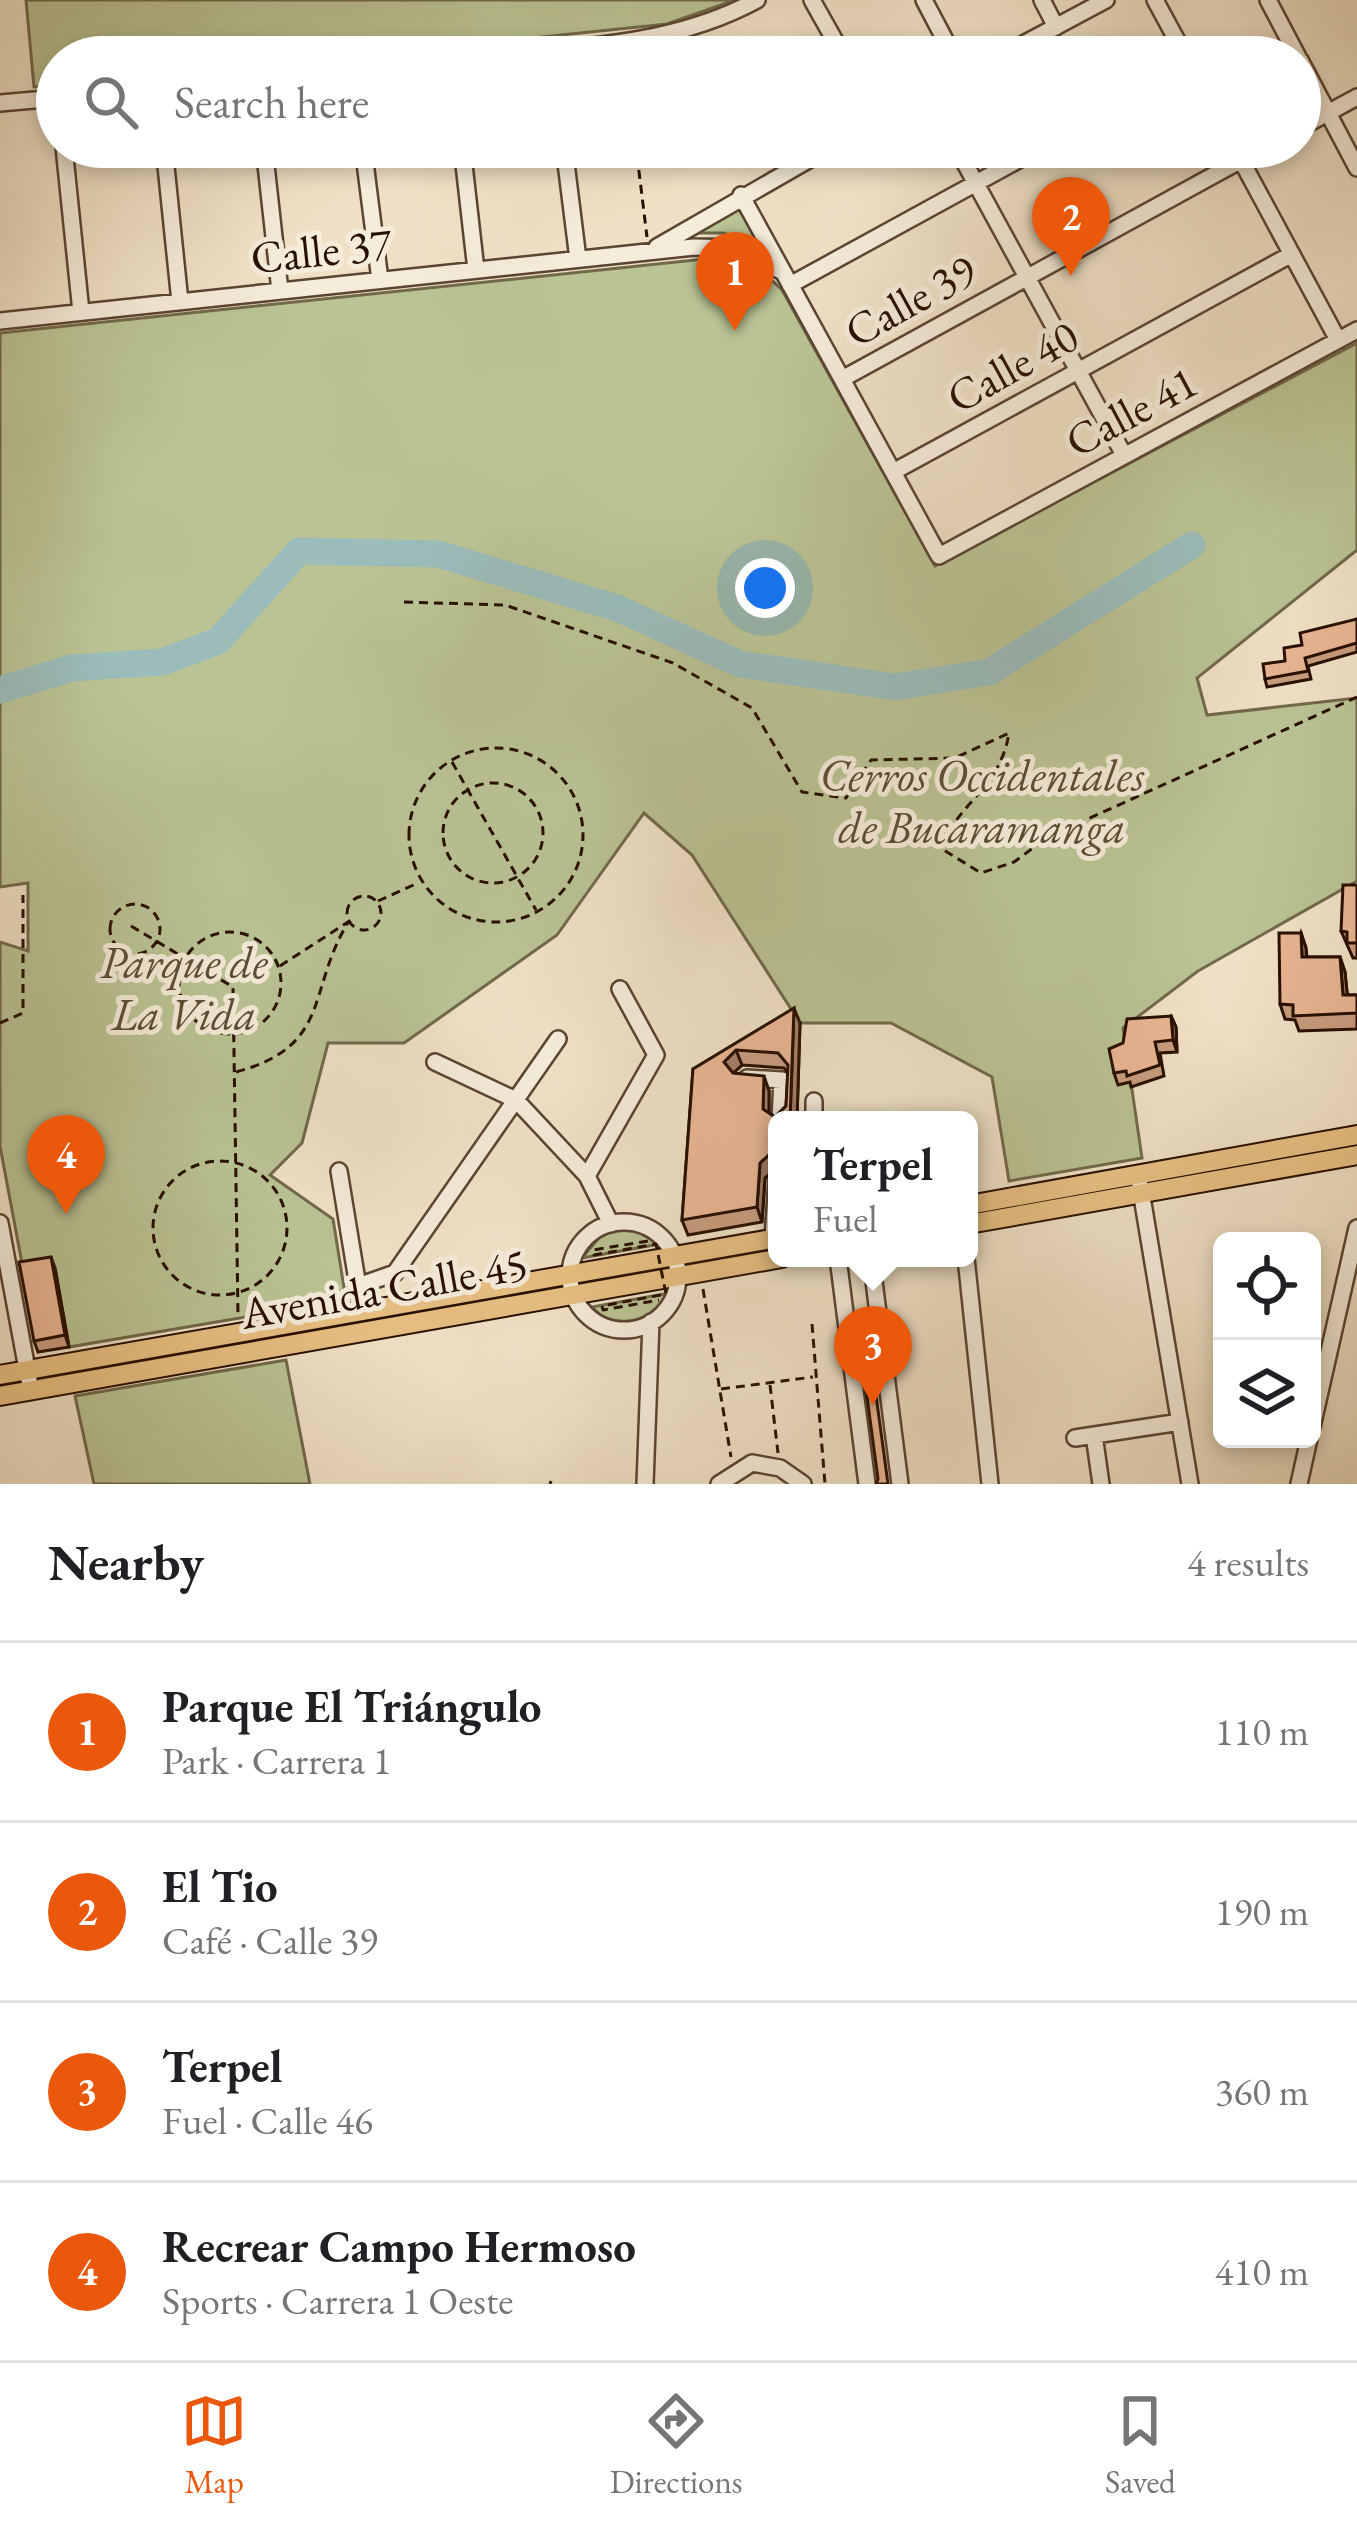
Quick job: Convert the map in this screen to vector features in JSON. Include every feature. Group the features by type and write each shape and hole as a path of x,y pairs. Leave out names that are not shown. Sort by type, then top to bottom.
{"main road":[{"path":"978,1222 1357,1135"},
{"path":"978,1204 1357,1155"},
{"name":"Avenida Calle 45","path":"0,1375 29,1380 676,1266 768,1241"},
{"name":"Avenida Calle 45","path":"676,1266 700,1273 768,1261"},
{"name":"Avenida Calle 45","path":"0,1396 29,1380 362,1311 572,1285"}],"street":[{"path":"660,36 692,31 757,0"},
{"path":"812,0 832,36"},
{"path":"924,0 943,36"},
{"path":"1042,0 1056,27"},
{"path":"1039,36 1106,0"},
{"path":"1155,0 1175,36"},
{"path":"1268,0 1287,36"},
{"path":"1321,117 1357,97"},
{"path":"0,104 36,100"},
{"path":"1321,100 1357,168"},
{"path":"66,168 81,312"},
{"path":"166,168 180,302"},
{"path":"266,168 280,291"},
{"path":"367,168 380,280"},
{"path":"464,168 476,270"},
{"path":"567,168 578,259"},
{"name":"Calle 37","path":"649,251 792,168"},
{"path":"968,168 1124,455"},
{"path":"787,279 1004,168"},
{"name":"Calle 39","path":"842,379 1214,168"},
{"path":"1246,168 1338,340"},
{"path":"741,195 893,472"},
{"name":"Calle 37","path":"0,321 649,251 737,248 787,279"},
{"name":"Calle 40","path":"893,472 1292,254"},
{"name":"Calle 41","path":"893,472 939,556 1357,330"},
{"path":"587,1175 656,1055 620,989"},
{"path":"358,1286 395,1274 558,1039"},
{"path":"434,1062 516,1100 587,1175 611,1223"},
{"path":"742,1077 782,1080 780,1111"},
{"path":"814,1101 814,1111"},
{"path":"339,1171 362,1311"},
{"path":"1140,1184 1190,1484"},
{"path":"0,1223 29,1380"},
{"path":"611,1223 649,1228 676,1266 671,1301 651,1322 612,1328 587,1316 572,1285 585,1238 611,1223"},
{"path":"1321,1387 1357,1228"},
{"path":"839,1267 867,1484"},
{"path":"872,1267 900,1484"},
{"path":"966,1267 990,1484"},
{"path":"645,1484 651,1322"},
{"path":"1075,1438 1180,1422"},
{"path":"1094,1436 1100,1484"},
{"path":"1299,1484 1308,1448"},
{"path":"719,1484 752,1463 780,1468 803,1484"}],"path":[{"path":"639,168 649,251"},
{"path":"404,602 505,605 673,663 752,708 802,792 846,798 871,760 955,758 1009,733 1005,755 984,793 947,833 943,849 981,873 1013,862 1048,837 1357,697"},
{"path":"488,748 517,750 544,762 566,782 580,809 584,836 579,864 566,888 536,911 492,922 465,916 441,902 422,881 410,854 409,824 417,796 451,760 488,748"},
{"path":"451,760 536,911"},
{"path":"492,782 508,784 534,804 544,834 540,850 517,877 488,883 472,879 447,856 443,822 449,807 467,789 492,782"},
{"path":"376,902 422,881"},
{"path":"0,1023 22,1013 23,896"},
{"path":"234,1072 273,1062 299,1038 318,1005 327,965 349,922 352,902 367,897 376,902 381,912 374,927 363,930 349,922"},
{"path":"125,905 148,907 159,920 156,941 140,953 124,951 110,932 113,916 125,905"},
{"path":"279,966 349,922"},
{"path":"131,926 233,988 238,1322"},
{"path":"241,932 271,951 279,966 280,998 261,1025 234,1034 214,1032 188,1012 179,980 185,959 206,938 241,932"},
{"path":"203,1163 236,1164 267,1181 287,1222 276,1265 261,1282 238,1293 199,1292 164,1267 152,1226 156,1204 183,1171 203,1163"},
{"path":"648,1240 593,1250 593,1255 656,1244 666,1294 602,1306 603,1310 659,1300"},
{"path":"700,1273 733,1471"},
{"path":"812,1324 825,1484"},
{"path":"719,1390 816,1377"},
{"path":"770,1383 780,1468"}],"green space":[{"path":"26,0 735,0 667,24 552,36 36,36 34,87"},
{"path":"736,204 762,249 724,233 692,233"},
{"name":"Cerros Occidentales de Bucaramanga","path":"714,258 751,266 782,290 935,566 1357,343 1357,550 1197,678 1207,715 1357,698 1357,881 1198,971 1123,1028 1142,1158 1009,1181 992,1077 891,1023 800,1023 692,855 644,813 557,935 404,1043 328,1043 302,1143 270,1175 333,1219 346,1300 69,1347 24,1274 0,1146 0,942 28,951 28,883 0,887 0,333"},
{"path":"629,1227 660,1244 582,1258 602,1234"},
{"path":"669,1293 654,1311 634,1321 612,1321 592,1307"},
{"path":"286,1360 310,1484 94,1484 75,1396"}],"building":[{"path":"1357,619 1357,643 1305,658 1308,671 1265,679 1263,664 1285,661 1284,648 1302,645 1300,633"},
{"path":"1343,885 1357,885 1357,943 1347,943 1347,932 1341,931"},
{"path":"1279,933 1301,933 1302,957 1340,957 1343,995 1357,995 1357,1013 1293,1016 1293,1005 1280,1004"},
{"path":"794,1008 790,1111 781,1111 786,1106 788,1065 778,1053 736,1050 724,1062 733,1073 764,1076 768,1156 760,1163 757,1207 682,1220 693,1069"},
{"path":"1171,1016 1173,1040 1155,1042 1160,1065 1127,1076 1126,1071 1114,1073 1109,1049 1123,1043 1127,1019"},
{"path":"51,1257 65,1335 34,1341 19,1262"},
{"path":"866,1321 888,1484 876,1484 857,1322"}],"waterway":[{"path":"0,690 71,668 162,662 218,641 299,551 438,554 617,608 740,664 895,687 989,672 1192,545"}],"place":[{"name":"El Tio","path":"1071,276"},
{"name":"Parque El Triángulo","path":"735,331"},
{"name":"Recrear Campo Hermoso","path":"66,1214"},
{"name":"Terpel","path":"873,1405"}],"park label":[{"name":"Parque de La Vida","path":"184,988"}]}
